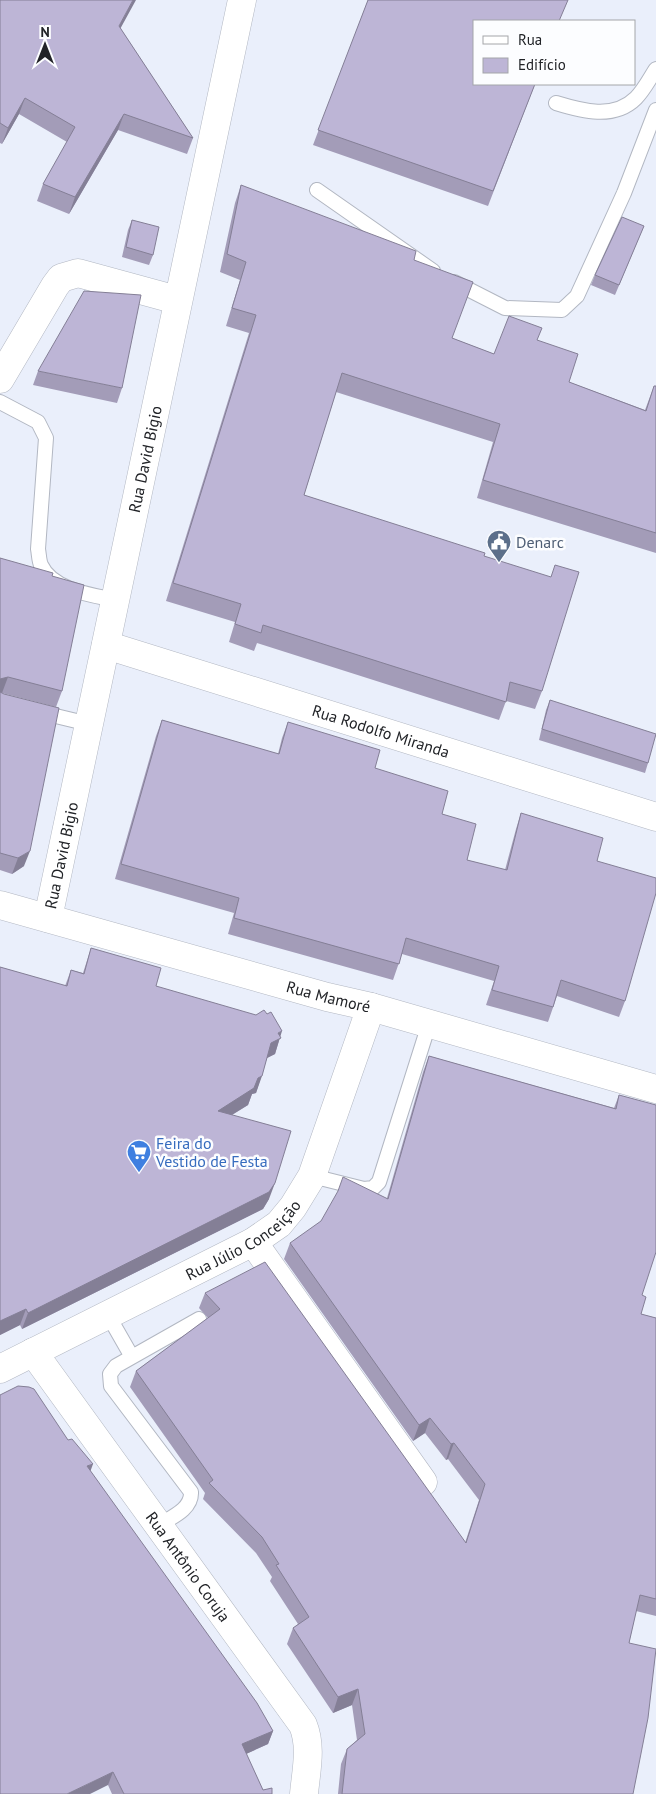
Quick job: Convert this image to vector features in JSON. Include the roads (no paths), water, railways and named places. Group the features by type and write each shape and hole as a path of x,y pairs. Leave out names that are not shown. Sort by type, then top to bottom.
{"street":[{"name":"Rua David Bigio","path":"48,918 177,300 242,0"},
{"path":"0,379 61,278 70,274 88,275 177,300"},
{"name":"Rua Rodolfo Miranda","path":"106,645 656,817"},
{"name":"Rua Mamoré","path":"0,905 327,997 370,1007 656,1090"},
{"name":"Rua Júlio Conceição","path":"0,1369 254,1242 280,1224 312,1176 370,1007"},
{"path":"254,1242 423,1482"},
{"name":"Rua Antônio Coruja","path":"34,1352 303,1725 308,1736 304,1794"}],"lane":[{"path":"556,102 595,112 621,109 637,97 656,69"},
{"path":"317,190 428,269 505,308 562,310 577,296 624,193 656,110"},
{"path":"0,402 38,422 46,438 38,549 41,565 51,578 78,592 115,600"},
{"path":"27,708 89,724"},
{"path":"312,1176 364,1189 373,1188 379,1182 430,1024"},
{"path":"108,1314 132,1357"},
{"path":"159,1525 187,1506 192,1500 192,1492 111,1386 110,1374 116,1366 199,1319"}],"place":[{"name":"Denarc","path":"499,563"},
{"name":"Feira do Vestido de Festa","path":"139,1173"}]}
